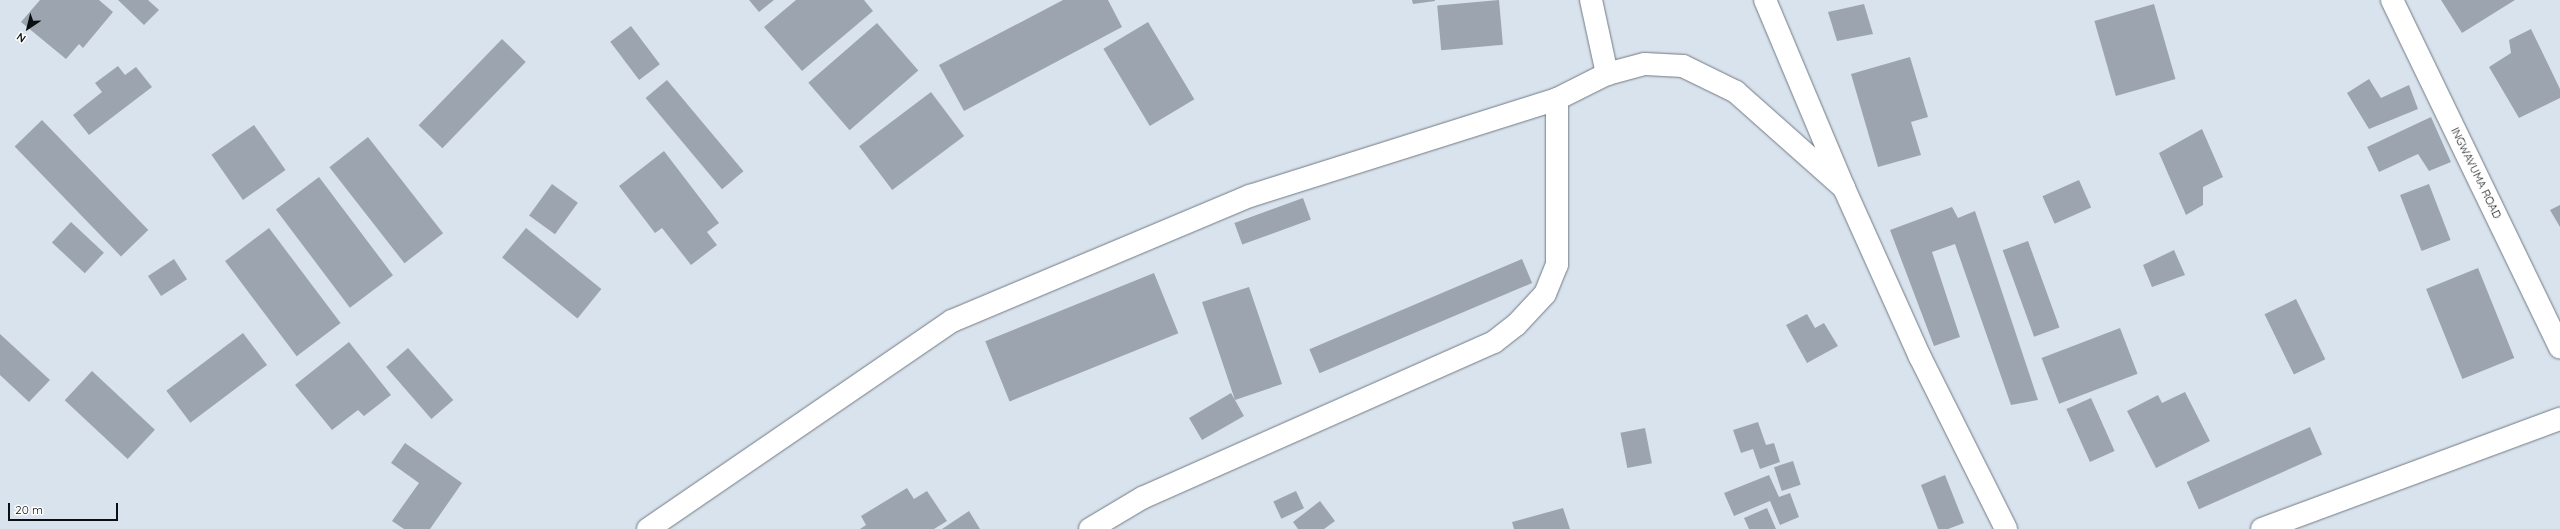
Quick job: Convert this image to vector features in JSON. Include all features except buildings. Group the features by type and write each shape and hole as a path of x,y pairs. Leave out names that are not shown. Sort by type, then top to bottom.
{"street":[{"path":"1591,0 1607,74"},
{"path":"1765,0 1844,188 1920,357 2006,529"},
{"name":"INGWAVUMA ROAD","path":"2392,0 2560,347"},
{"path":"648,529 952,321 1250,196 1558,99 1607,74 1646,64 1683,66 1736,92 1844,188"},
{"path":"1090,529 1142,498 1494,342 1516,325 1545,294 1557,265 1558,99"},
{"path":"2262,529 2560,419"}]}
